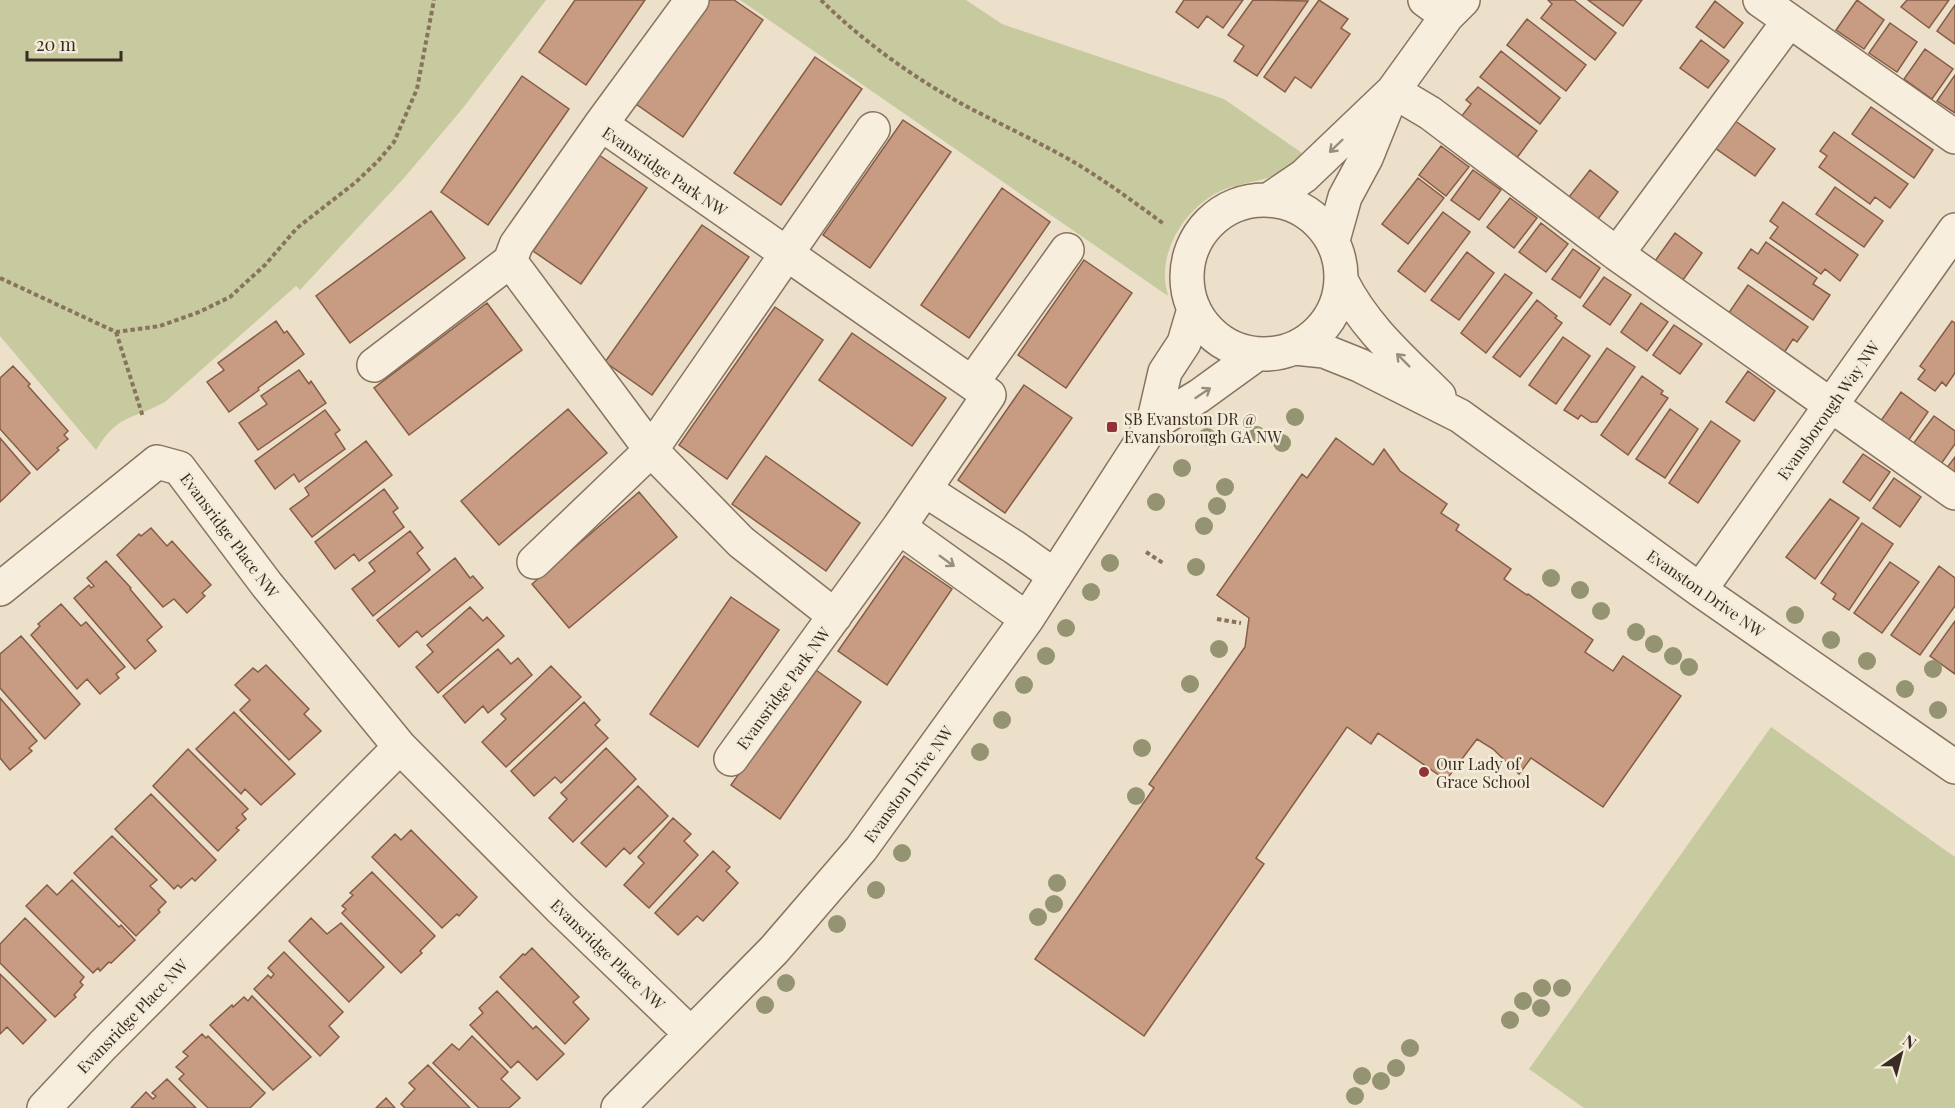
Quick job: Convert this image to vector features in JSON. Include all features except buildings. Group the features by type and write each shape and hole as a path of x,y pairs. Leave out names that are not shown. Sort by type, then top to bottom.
{"street":[{"path":"601,124 693,0"},
{"path":"1760,0 1955,137"},
{"path":"1333,240 1345,197 1366,158 1393,91 1445,5"},
{"path":"1617,254 1789,21"},
{"path":"1269,200 1304,176 1393,91"},
{"path":"1393,91 1430,112 1617,254 1955,493"},
{"name":"Evansridge Park NW","path":"731,759 900,527 989,395 601,124 516,245 510,261 651,450 741,542 835,616"},
{"path":"534,562 651,450 873,129"},
{"path":"1269,200 1295,206 1317,220 1333,240 1342,282 1335,310 1319,332 1295,348 1257,354 1231,347 1209,331 1194,309 1187,284 1189,257 1200,233 1219,213 1243,202 1269,200"},
{"name":"Evansborough Way NW","path":"1700,590 1955,231"},
{"path":"972,383 1067,250"},
{"path":"374,365 510,261"},
{"name":"Evanston Drive NW","path":"1342,282 1354,306 1378,336 1460,416 1700,590 1955,767"},
{"name":"Evanston Drive NW","path":"618,1108 774,950 861,849 1027,619 1153,424 1165,372 1184,344 1194,309"},
{"name":"Evanston Drive NW","path":"1295,348 1324,351 1359,365 1460,416"},
{"name":"Evanston Drive NW","path":"1153,424 1200,396 1257,354"},
{"name":"Evansridge Place NW","path":"0,589 157,462 179,468 267,585 400,747 561,909 690,1033"},
{"path":"925,490 1055,576"},
{"path":"900,527 1027,619"},
{"name":"Evansridge Place NW","path":"44,1108 103,1045 400,747"}],"path":[{"path":"0,278 116,332 160,326 199,312 230,297 265,266 297,228 348,189 378,161 394,142 417,88 434,0"},
{"path":"821,0 891,59 962,104 1051,149 1108,183 1164,224"},
{"path":"116,332 142,417"},
{"path":"1146,552 1163,563"},
{"path":"1217,619 1241,623"}],"green space":[{"path":"0,0 546,0 463,108 404,178 300,290 296,286 165,402 126,419 111,430 96,450 0,336"},
{"path":"740,0 966,0 1002,24 1224,99 1302,153 1277,174 1228,188 1203,202 1192,212 1175,236 1169,250 1165,278 1168,296"},
{"path":"1771,727 1955,857 1955,1108 1584,1108 1529,1069"}],"place":[{"name":"SB Evanston DR @ Evansborough GA NW","path":"1112,427"},
{"name":"Our Lady of Grace School","path":"1424,772"}]}
